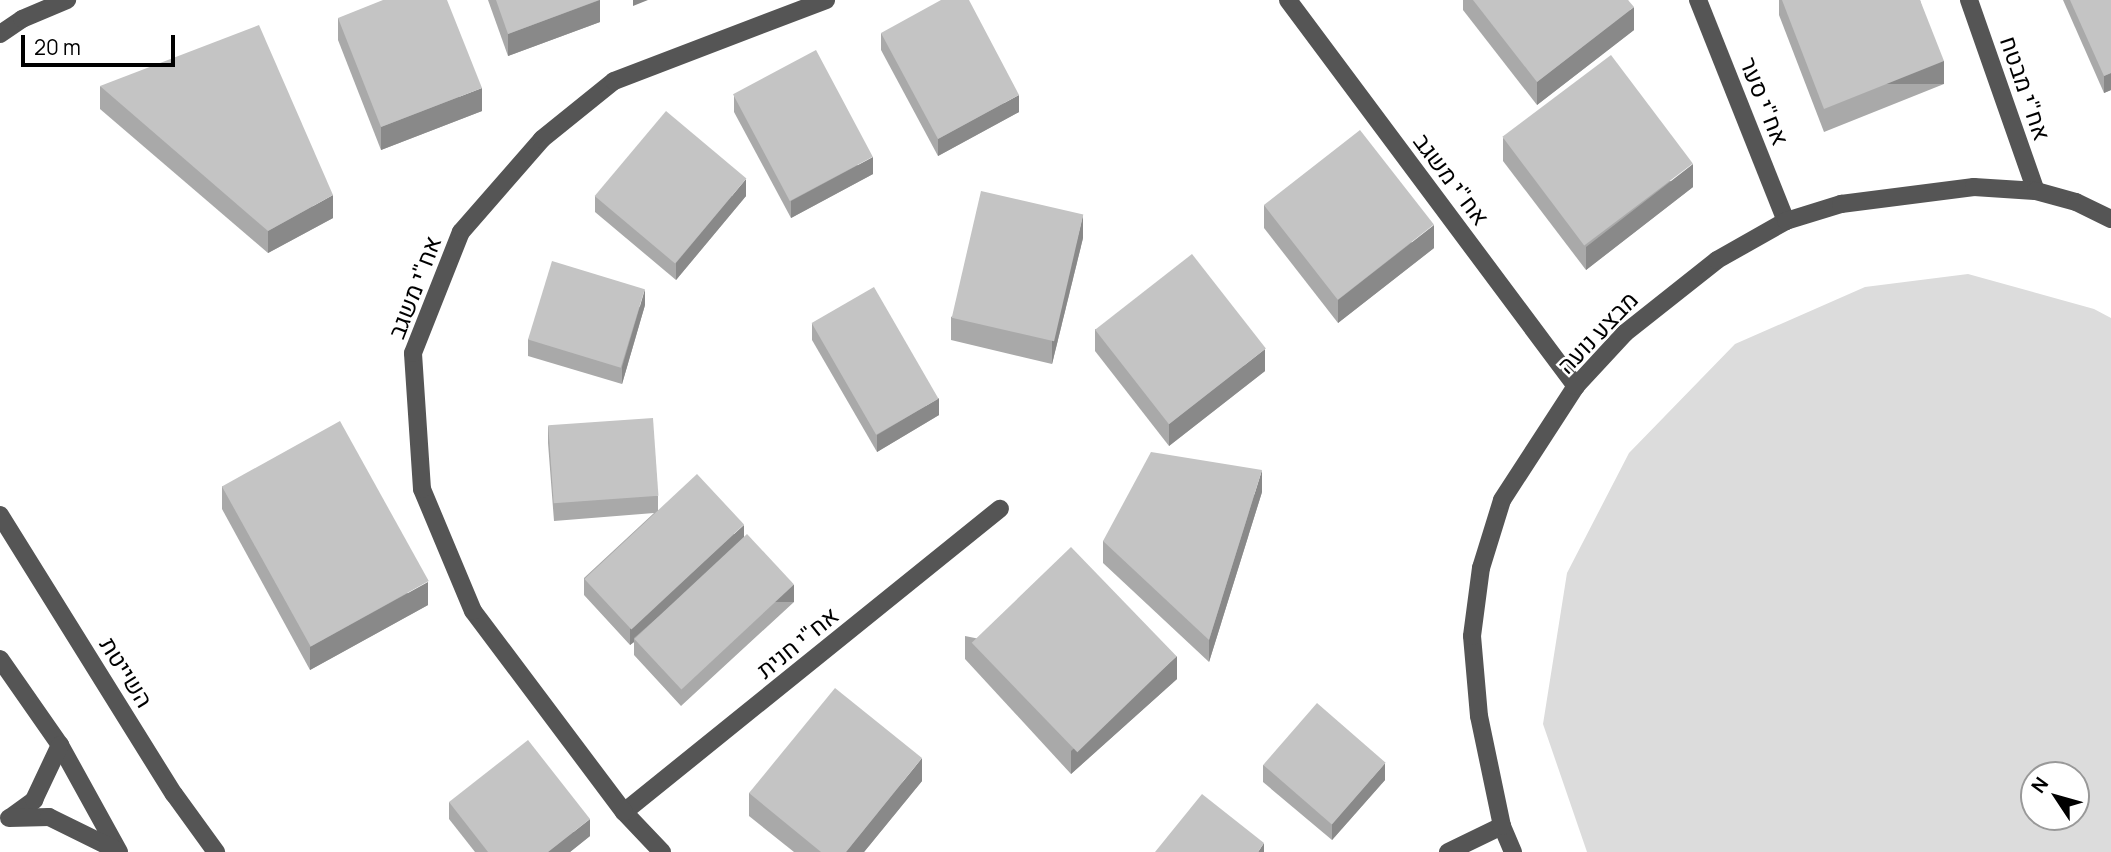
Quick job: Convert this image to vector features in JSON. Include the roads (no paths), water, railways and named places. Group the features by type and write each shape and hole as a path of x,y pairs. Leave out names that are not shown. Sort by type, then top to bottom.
{"street":[{"path":"0,34 22,19 67,0"},
{"name":"אח\"י משגב","path":"662,852 624,812 473,611 422,489 413,353 461,232 542,139 614,81 826,0"},
{"name":"אח\"י משגב","path":"1289,0 1576,386"},
{"name":"אח\"י סער","path":"1698,0 1786,221"},
{"name":"אח\"י מבטח","path":"1969,0 2036,191"},
{"name":"מבצע נועה","path":"1513,852 1502,826 1479,716 1472,636 1481,568 1502,500 1576,386 1663,299 1717,260 1786,221 1842,204 1947,190 2036,191 2076,202 2111,219"},
{"name":"אח\"י חנית","path":"624,812 1000,509"},
{"name":"השייטת","path":"0,515 174,794 216,852"},
{"path":"0,659 60,746 118,852"},
{"path":"4,822 34,800 60,746"},
{"path":"4,822 49,817 84,831 118,852"},
{"path":"1448,852 1502,826"}]}
